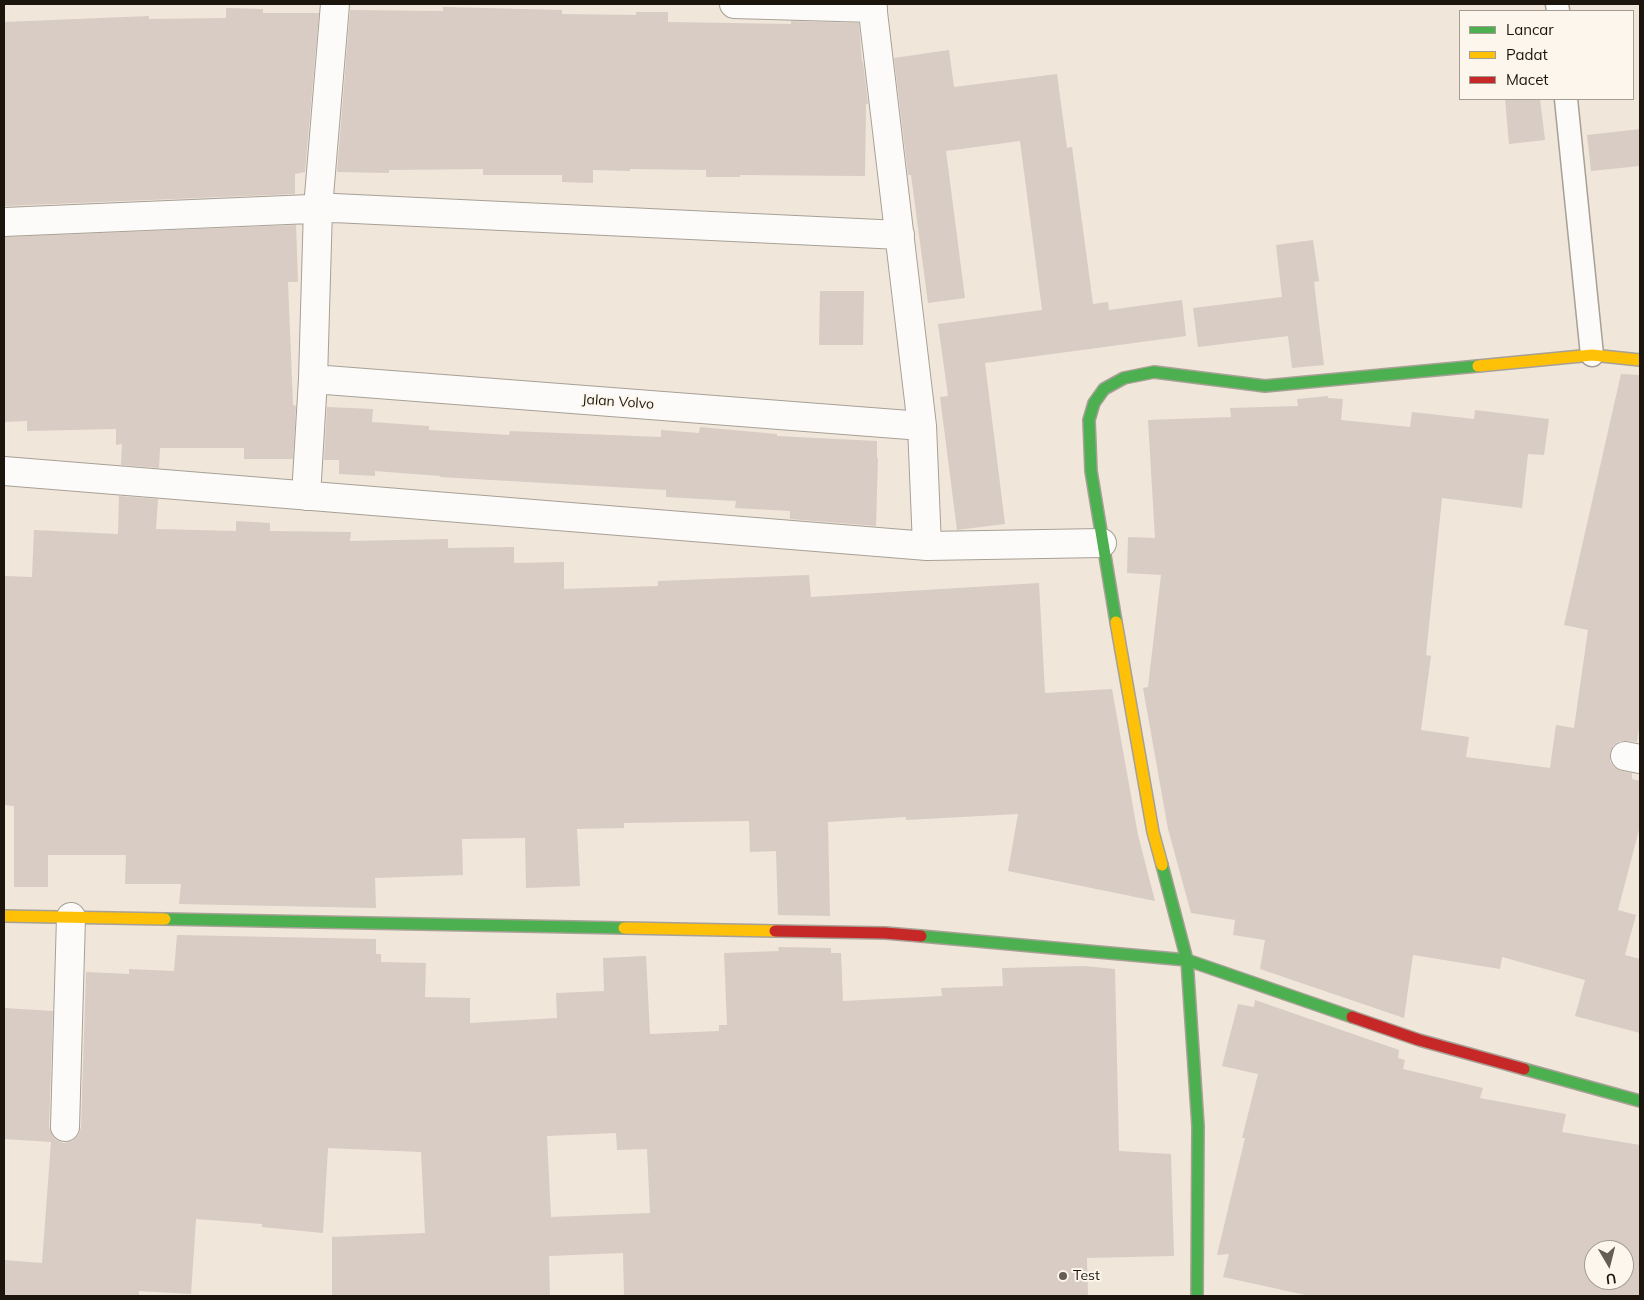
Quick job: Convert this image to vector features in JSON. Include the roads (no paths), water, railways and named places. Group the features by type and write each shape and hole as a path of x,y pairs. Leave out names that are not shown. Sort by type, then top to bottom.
{"street":[{"path":"306,496 313,379 318,208 335,4"},
{"path":"734,4 872,6 922,426 928,546"},
{"path":"4,222 318,208 900,235"},
{"path":"1197,1296 1198,1126 1186,960 1153,832 1102,543 1091,471 1088,420 1094,403 1104,389 1124,378 1154,372 1265,386 1592,355 1640,360"},
{"name":"Jalan Volvo","path":"313,379 922,426"},
{"path":"4,471 928,546 1102,543"},
{"path":"4,916 885,933 1186,960 1419,1040 1640,1101"},
{"path":"65,1127 71,917"}],"lane":[{"path":"1566,100 1592,355"}],"place":[{"name":"Test","path":"1063,1276"}]}
